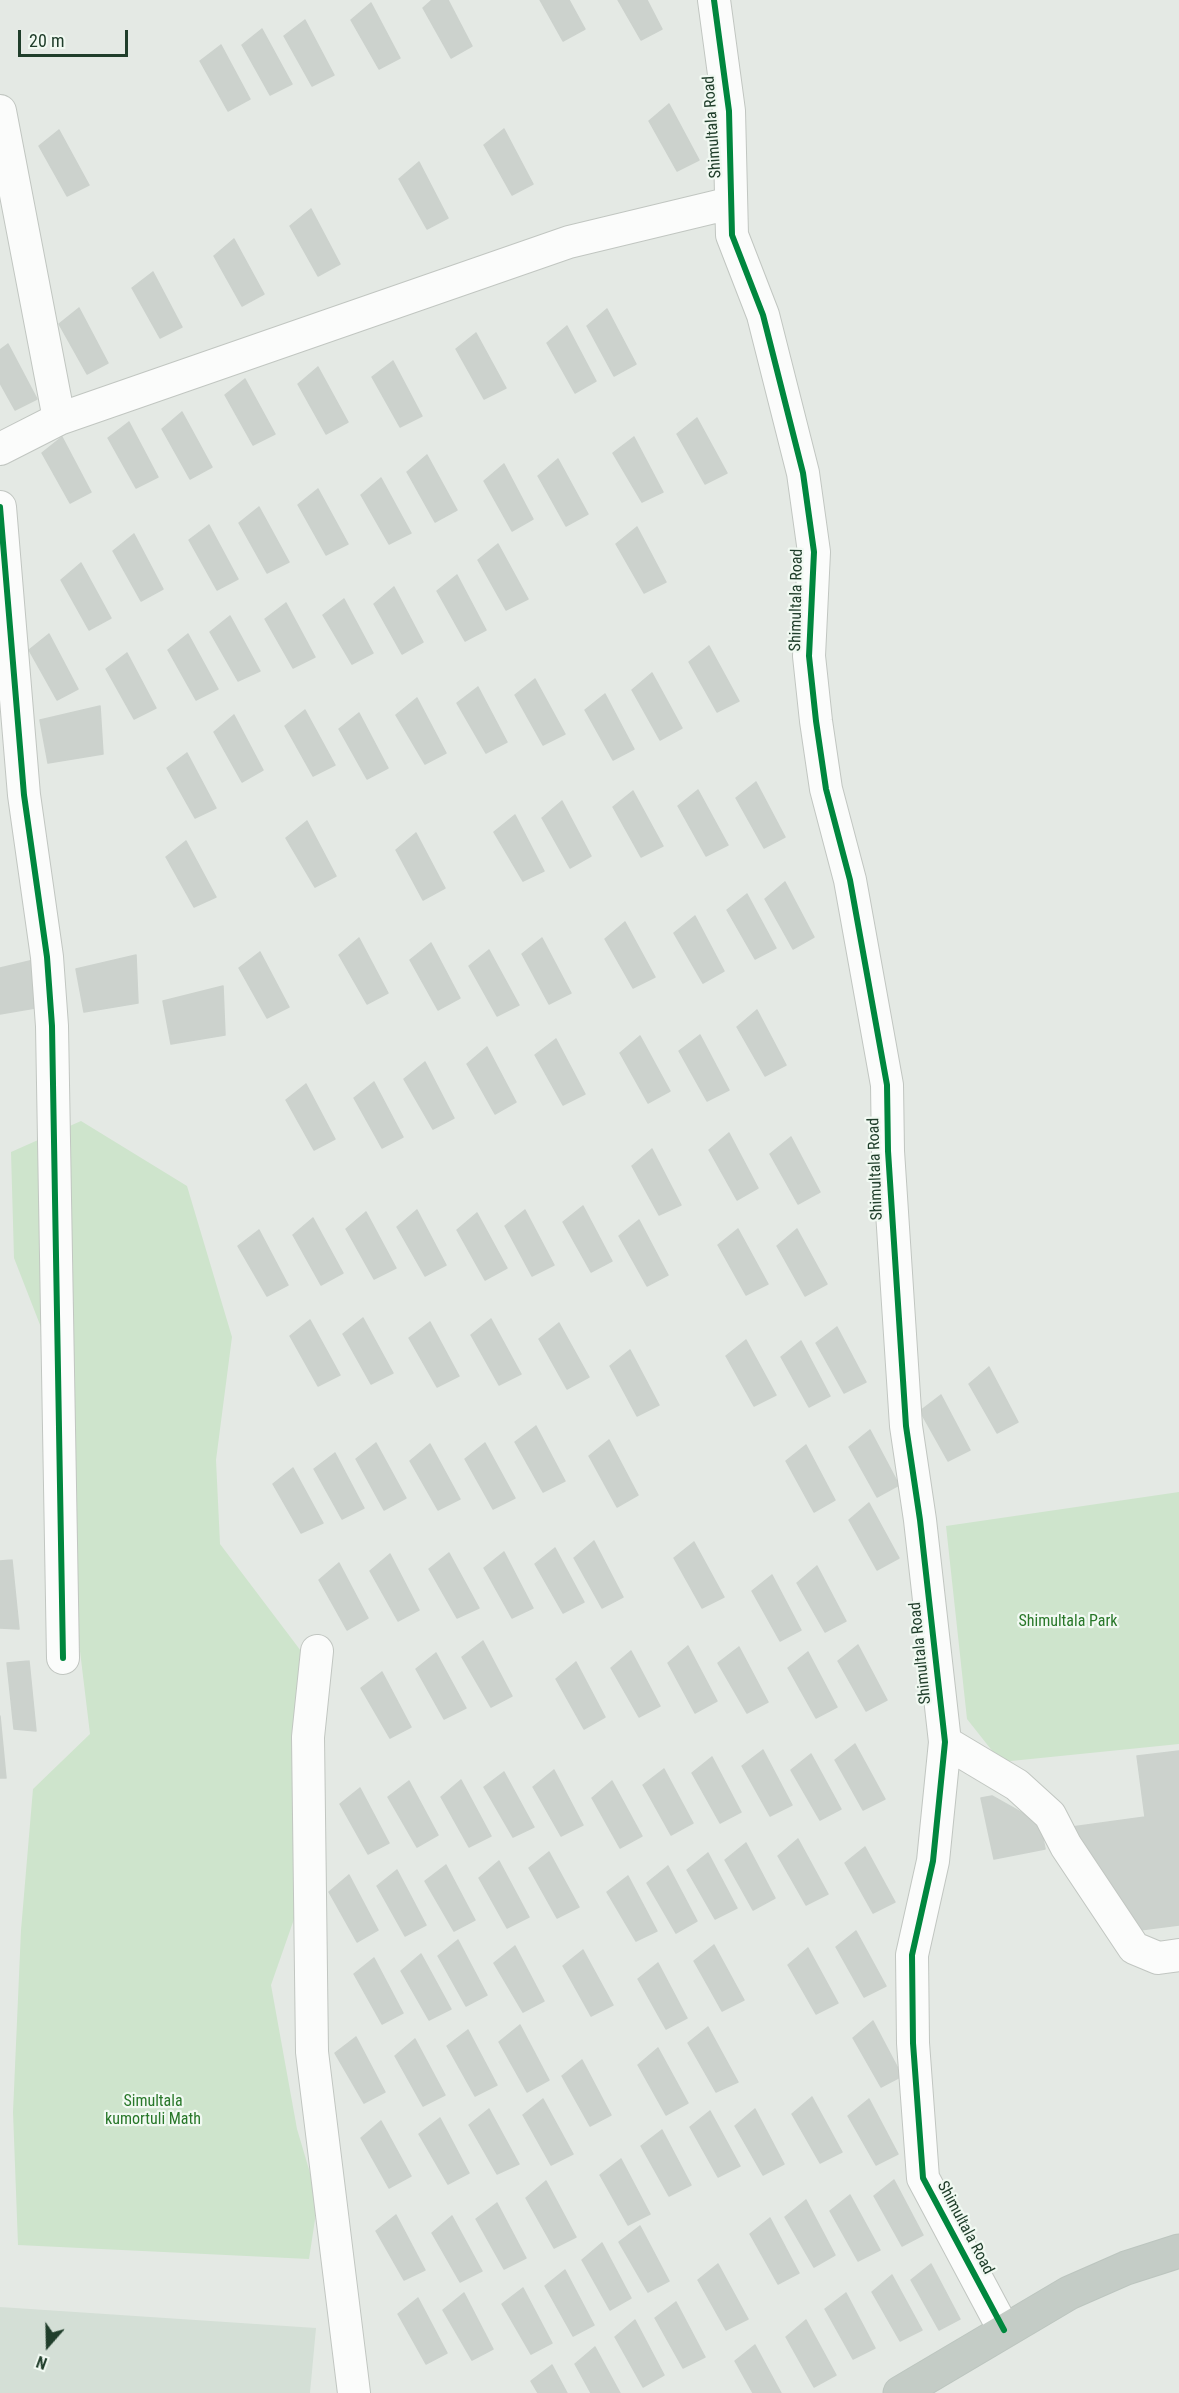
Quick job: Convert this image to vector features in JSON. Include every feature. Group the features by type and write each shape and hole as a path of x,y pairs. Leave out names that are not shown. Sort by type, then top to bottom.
{"highway":[{"path":"905,2391 1004,2330 1069,2294 1126,2268 1179,2252"}],"street":[{"name":"Shimultala Road","path":"714,0 729,111 732,235 763,315 803,473 814,552 809,656 816,721 826,789 850,880 887,1085 888,1151 906,1426 920,1520 945,1742 933,1861 912,1955 913,2043 923,2178 1004,2330"},
{"path":"0,111 58,419"},
{"path":"0,449 58,419 569,242 731,203"},
{"path":"0,507 24,795 47,957 52,1026 63,1658"},
{"path":"317,1652 308,1737 312,2052 354,2393"},
{"path":"945,1742 1017,1785 1050,1815 1066,1846 1134,1948 1158,1958 1179,1955"}],"shaded area":[{"path":"0,2307 316,2328 310,2393 0,2393"}],"green space":[{"name":"Simultala kumortuli Math","path":"81,1121 187,1186 232,1337 216,1460 220,1544 307,1659 300,1902 271,1985 297,2129 318,2200 309,2259 18,2245 13,2112 21,1930 33,1789 90,1734 76,1618 58,1371 14,1258 11,1152"},
{"name":"Shimultala Park","path":"1179,1492 1179,1744 1001,1762 967,1719 946,1526"}],"building":[{"path":"432,0 448,0 472,46 451,58 423,8"},
{"path":"540,0 569,0 585,29 563,41"},
{"path":"618,0 647,0 662,29 641,40"},
{"path":"371,3 400,58 379,69 351,20"},
{"path":"305,20 334,75 312,86 284,36"},
{"path":"262,29 292,84 270,95 242,45"},
{"path":"221,45 250,99 228,111 200,61"},
{"path":"669,104 699,160 677,171 649,121"},
{"path":"504,129 533,184 512,195 484,145"},
{"path":"59,130 89,185 67,196 39,146"},
{"path":"419,162 448,218 427,229 399,179"},
{"path":"311,209 340,264 318,276 290,226"},
{"path":"234,239 264,294 242,306 214,256"},
{"path":"153,272 182,327 160,338 132,288"},
{"path":"79,308 108,363 87,374 59,324"},
{"path":"607,309 636,364 614,376 587,326"},
{"path":"567,326 596,381 575,393 547,343"},
{"path":"476,333 506,388 484,399 456,349"},
{"path":"8,344 37,399 15,410 0,383 0,350"},
{"path":"393,361 422,416 400,427 372,377"},
{"path":"318,367 348,422 326,434 298,384"},
{"path":"245,379 275,434 253,445 225,395"},
{"path":"182,412 212,467 190,479 162,429"},
{"path":"697,418 727,473 705,484 677,434"},
{"path":"129,422 158,477 136,488 108,438"},
{"path":"62,437 91,492 70,503 42,453"},
{"path":"634,437 663,492 642,502 613,453"},
{"path":"427,455 457,510 435,522 407,472"},
{"path":"558,459 588,514 566,526 538,476"},
{"path":"504,464 533,519 512,531 484,481"},
{"path":"381,478 411,533 389,544 361,495"},
{"path":"318,489 348,544 326,555 298,505"},
{"path":"259,507 289,562 267,573 239,523"},
{"path":"209,525 238,579 217,590 189,540"},
{"path":"637,527 666,582 644,593 616,544"},
{"path":"134,534 163,589 141,601 113,551"},
{"path":"498,544 528,599 506,610 478,560"},
{"path":"81,563 111,618 89,630 61,580"},
{"path":"457,575 486,630 465,641 437,591"},
{"path":"394,587 423,642 402,654 374,604"},
{"path":"344,599 373,653 352,664 323,615"},
{"path":"286,603 315,657 293,668 265,619"},
{"path":"230,616 260,671 238,681 210,632"},
{"path":"49,634 78,689 57,700 29,650"},
{"path":"188,634 218,689 196,700 168,650"},
{"path":"709,646 739,701 717,712 689,662"},
{"path":"127,653 156,708 134,719 106,669"},
{"path":"652,673 682,728 660,740 632,690"},
{"path":"535,679 565,734 543,745 515,695"},
{"path":"478,687 507,742 486,753 457,703"},
{"path":"605,694 634,749 613,760 585,710"},
{"path":"417,698 446,753 425,764 396,715"},
{"path":"100,706 103,754 48,763 40,720"},
{"path":"305,710 335,765 313,776 285,726"},
{"path":"359,713 388,768 367,779 339,729"},
{"path":"234,715 263,770 242,782 214,732"},
{"path":"187,753 216,808 195,818 167,768"},
{"path":"756,782 785,837 764,848 736,798"},
{"path":"698,790 728,845 706,856 678,806"},
{"path":"633,791 663,846 641,857 613,807"},
{"path":"562,801 591,856 570,868 542,818"},
{"path":"515,815 544,871 523,881 494,832"},
{"path":"307,821 336,876 315,887 286,838"},
{"path":"416,833 445,888 423,900 396,850"},
{"path":"186,841 216,897 194,907 166,857"},
{"path":"785,882 814,937 793,949 765,899"},
{"path":"747,894 776,948 755,959 727,910"},
{"path":"695,916 724,971 703,983 674,933"},
{"path":"625,922 655,977 633,988 605,939"},
{"path":"359,938 388,993 367,1004 339,955"},
{"path":"542,938 571,993 549,1004 522,954"},
{"path":"431,943 460,998 438,1010 410,960"},
{"path":"489,950 519,1005 497,1016 469,966"},
{"path":"260,952 289,1007 267,1018 239,968"},
{"path":"136,955 138,1003 84,1012 76,969"},
{"path":"38,959 41,1007 0,1014 0,968"},
{"path":"223,986 225,1035 171,1044 163,1001"},
{"path":"757,1010 786,1065 765,1076 737,1027"},
{"path":"700,1035 729,1090 707,1101 679,1051"},
{"path":"640,1036 670,1091 648,1103 620,1053"},
{"path":"556,1039 585,1094 563,1105 535,1055"},
{"path":"487,1047 516,1102 495,1114 467,1064"},
{"path":"425,1062 454,1118 433,1129 404,1079"},
{"path":"374,1082 403,1137 382,1148 354,1098"},
{"path":"306,1084 335,1139 314,1150 286,1100"},
{"path":"729,1133 758,1188 737,1200 709,1150"},
{"path":"791,1137 820,1192 798,1204 770,1154"},
{"path":"652,1149 681,1205 659,1215 632,1166"},
{"path":"583,1206 612,1261 591,1272 563,1222"},
{"path":"417,1210 446,1265 425,1276 397,1227"},
{"path":"525,1210 554,1265 532,1276 505,1226"},
{"path":"366,1212 396,1268 374,1279 346,1229"},
{"path":"477,1213 507,1268 485,1280 457,1230"},
{"path":"313,1218 343,1273 321,1285 293,1235"},
{"path":"639,1220 668,1275 647,1286 619,1236"},
{"path":"738,1229 768,1284 746,1295 718,1245"},
{"path":"797,1229 827,1284 805,1296 777,1246"},
{"path":"259,1230 288,1285 267,1296 238,1246"},
{"path":"363,1318 393,1373 371,1384 343,1334"},
{"path":"491,1319 521,1374 499,1385 471,1335"},
{"path":"310,1320 340,1375 318,1386 290,1336"},
{"path":"430,1322 459,1376 437,1387 409,1338"},
{"path":"559,1323 589,1377 567,1389 539,1339"},
{"path":"837,1327 866,1382 844,1393 816,1343"},
{"path":"746,1340 776,1395 754,1406 726,1356"},
{"path":"801,1341 830,1396 809,1407 781,1357"},
{"path":"630,1350 659,1405 637,1416 610,1366"},
{"path":"989,1367 1018,1422 997,1433 969,1384"},
{"path":"941,1395 970,1450 948,1461 920,1411"},
{"path":"536,1426 565,1481 543,1492 515,1442"},
{"path":"870,1430 899,1485 877,1497 849,1447"},
{"path":"609,1440 638,1495 617,1507 589,1456"},
{"path":"376,1443 406,1498 384,1510 356,1459"},
{"path":"485,1443 515,1498 493,1509 465,1459"},
{"path":"430,1444 460,1499 438,1510 410,1461"},
{"path":"806,1445 835,1500 814,1512 786,1461"},
{"path":"335,1453 364,1508 342,1519 314,1469"},
{"path":"293,1468 323,1523 301,1533 273,1484"},
{"path":"869,1503 899,1558 877,1570 849,1520"},
{"path":"594,1541 623,1597 602,1608 574,1558"},
{"path":"694,1542 724,1597 702,1608 674,1558"},
{"path":"555,1548 584,1602 563,1613 535,1564"},
{"path":"504,1552 533,1608 512,1618 484,1568"},
{"path":"449,1553 479,1608 457,1618 429,1569"},
{"path":"390,1554 419,1610 398,1621 370,1571"},
{"path":"12,1560 19,1629 0,1628 0,1561"},
{"path":"339,1563 368,1618 347,1630 319,1580"},
{"path":"817,1566 846,1621 825,1632 797,1583"},
{"path":"772,1575 801,1630 780,1641 752,1591"},
{"path":"483,1641 512,1696 491,1707 462,1657"},
{"path":"858,1645 887,1700 866,1711 838,1661"},
{"path":"688,1646 717,1701 695,1713 668,1663"},
{"path":"739,1647 768,1702 747,1713 718,1663"},
{"path":"631,1651 660,1706 639,1717 611,1668"},
{"path":"808,1652 837,1707 816,1718 788,1668"},
{"path":"436,1653 466,1708 444,1719 416,1669"},
{"path":"29,1661 36,1731 14,1729 7,1663"},
{"path":"576,1662 605,1717 584,1729 556,1679"},
{"path":"382,1672 411,1727 390,1738 361,1688"},
{"path":"0,1716 6,1778 0,1778"},
{"path":"855,1744 885,1799 863,1810 835,1760"},
{"path":"763,1750 792,1805 770,1816 742,1766"},
{"path":"1179,1751 1179,1925 1132,1931 1072,1827 1145,1817 1137,1756"},
{"path":"811,1754 841,1809 820,1820 791,1770"},
{"path":"712,1757 741,1812 720,1823 692,1773"},
{"path":"664,1769 693,1823 671,1835 643,1785"},
{"path":"554,1770 583,1825 561,1836 533,1787"},
{"path":"504,1772 534,1827 513,1837 484,1787"},
{"path":"461,1780 491,1836 469,1847 441,1797"},
{"path":"409,1781 438,1835 417,1847 388,1797"},
{"path":"612,1781 642,1836 620,1848 592,1798"},
{"path":"360,1788 389,1843 368,1854 340,1804"},
{"path":"992,1796 1040,1823 1045,1849 994,1859 981,1798"},
{"path":"798,1839 828,1894 806,1905 778,1856"},
{"path":"746,1843 775,1898 753,1910 725,1860"},
{"path":"865,1847 895,1902 873,1913 845,1863"},
{"path":"549,1852 579,1907 557,1918 529,1868"},
{"path":"708,1853 737,1908 715,1919 687,1870"},
{"path":"499,1861 529,1917 507,1928 479,1878"},
{"path":"446,1865 475,1920 454,1931 425,1881"},
{"path":"668,1866 697,1921 676,1933 647,1883"},
{"path":"397,1870 426,1925 405,1936 377,1886"},
{"path":"349,1875 378,1930 357,1942 329,1892"},
{"path":"628,1876 657,1931 636,1941 607,1892"},
{"path":"856,1931 886,1986 864,1997 836,1947"},
{"path":"458,1940 487,1995 466,2006 438,1956"},
{"path":"714,1945 744,2000 722,2011 694,1961"},
{"path":"515,1946 544,2001 523,2012 494,1963"},
{"path":"808,1948 838,2003 816,2014 788,1965"},
{"path":"583,1950 613,2005 591,2016 563,1966"},
{"path":"421,1954 451,2009 429,2020 401,1971"},
{"path":"374,1958 403,2013 382,2024 354,1974"},
{"path":"658,1963 687,2018 666,2029 638,1979"},
{"path":"873,2021 902,2076 881,2087 853,2038"},
{"path":"520,2025 549,2080 527,2092 499,2042"},
{"path":"708,2027 738,2082 716,2092 688,2043"},
{"path":"468,2030 497,2085 475,2096 447,2046"},
{"path":"356,2037 385,2092 364,2103 335,2053"},
{"path":"415,2039 445,2095 423,2106 395,2056"},
{"path":"658,2048 688,2103 666,2115 638,2065"},
{"path":"582,2060 611,2115 590,2126 562,2076"},
{"path":"812,2097 842,2152 820,2163 792,2114"},
{"path":"543,2099 573,2154 551,2165 523,2115"},
{"path":"869,2099 898,2154 876,2165 848,2116"},
{"path":"489,2109 519,2164 497,2174 469,2125"},
{"path":"755,2109 784,2164 763,2175 735,2126"},
{"path":"710,2111 740,2166 718,2177 690,2127"},
{"path":"440,2118 469,2173 448,2184 419,2134"},
{"path":"381,2121 411,2176 389,2188 361,2138"},
{"path":"662,2130 691,2185 669,2196 641,2146"},
{"path":"621,2159 650,2214 628,2225 600,2175"},
{"path":"894,2180 923,2235 902,2246 874,2196"},
{"path":"546,2181 576,2237 554,2248 526,2198"},
{"path":"850,2195 880,2250 858,2261 830,2211"},
{"path":"806,2200 835,2255 814,2267 785,2217"},
{"path":"497,2203 526,2258 504,2269 476,2219"},
{"path":"396,2215 425,2270 404,2280 376,2231"},
{"path":"452,2216 482,2271 460,2282 432,2233"},
{"path":"770,2218 799,2273 778,2284 750,2234"},
{"path":"640,2226 669,2281 648,2292 619,2242"},
{"path":"602,2243 631,2298 610,2310 582,2260"},
{"path":"718,2264 748,2319 726,2330 698,2280"},
{"path":"931,2264 960,2319 939,2330 911,2280"},
{"path":"565,2270 594,2325 573,2336 545,2286"},
{"path":"892,2275 922,2330 900,2341 872,2292"},
{"path":"523,2288 552,2343 531,2354 502,2304"},
{"path":"464,2293 493,2349 472,2360 443,2310"},
{"path":"846,2293 875,2348 853,2359 825,2309"},
{"path":"418,2298 447,2353 426,2364 398,2314"},
{"path":"676,2302 705,2357 683,2368 655,2318"},
{"path":"635,2320 664,2375 643,2387 615,2337"},
{"path":"806,2320 836,2375 814,2387 786,2337"},
{"path":"755,2345 781,2393 753,2393 735,2361"},
{"path":"595,2347 620,2393 591,2393 575,2364"},
{"path":"552,2365 567,2393 538,2393 531,2381"}],"cycle path":[{"path":"714,0 729,111 732,235 763,315 803,473 814,552 809,656 816,721 826,789 850,880 887,1085 888,1151 906,1426 920,1520 945,1742 933,1861 912,1955 913,2043 923,2178 1004,2330"},
{"path":"0,507 24,795 47,957 52,1026 63,1658"}]}
